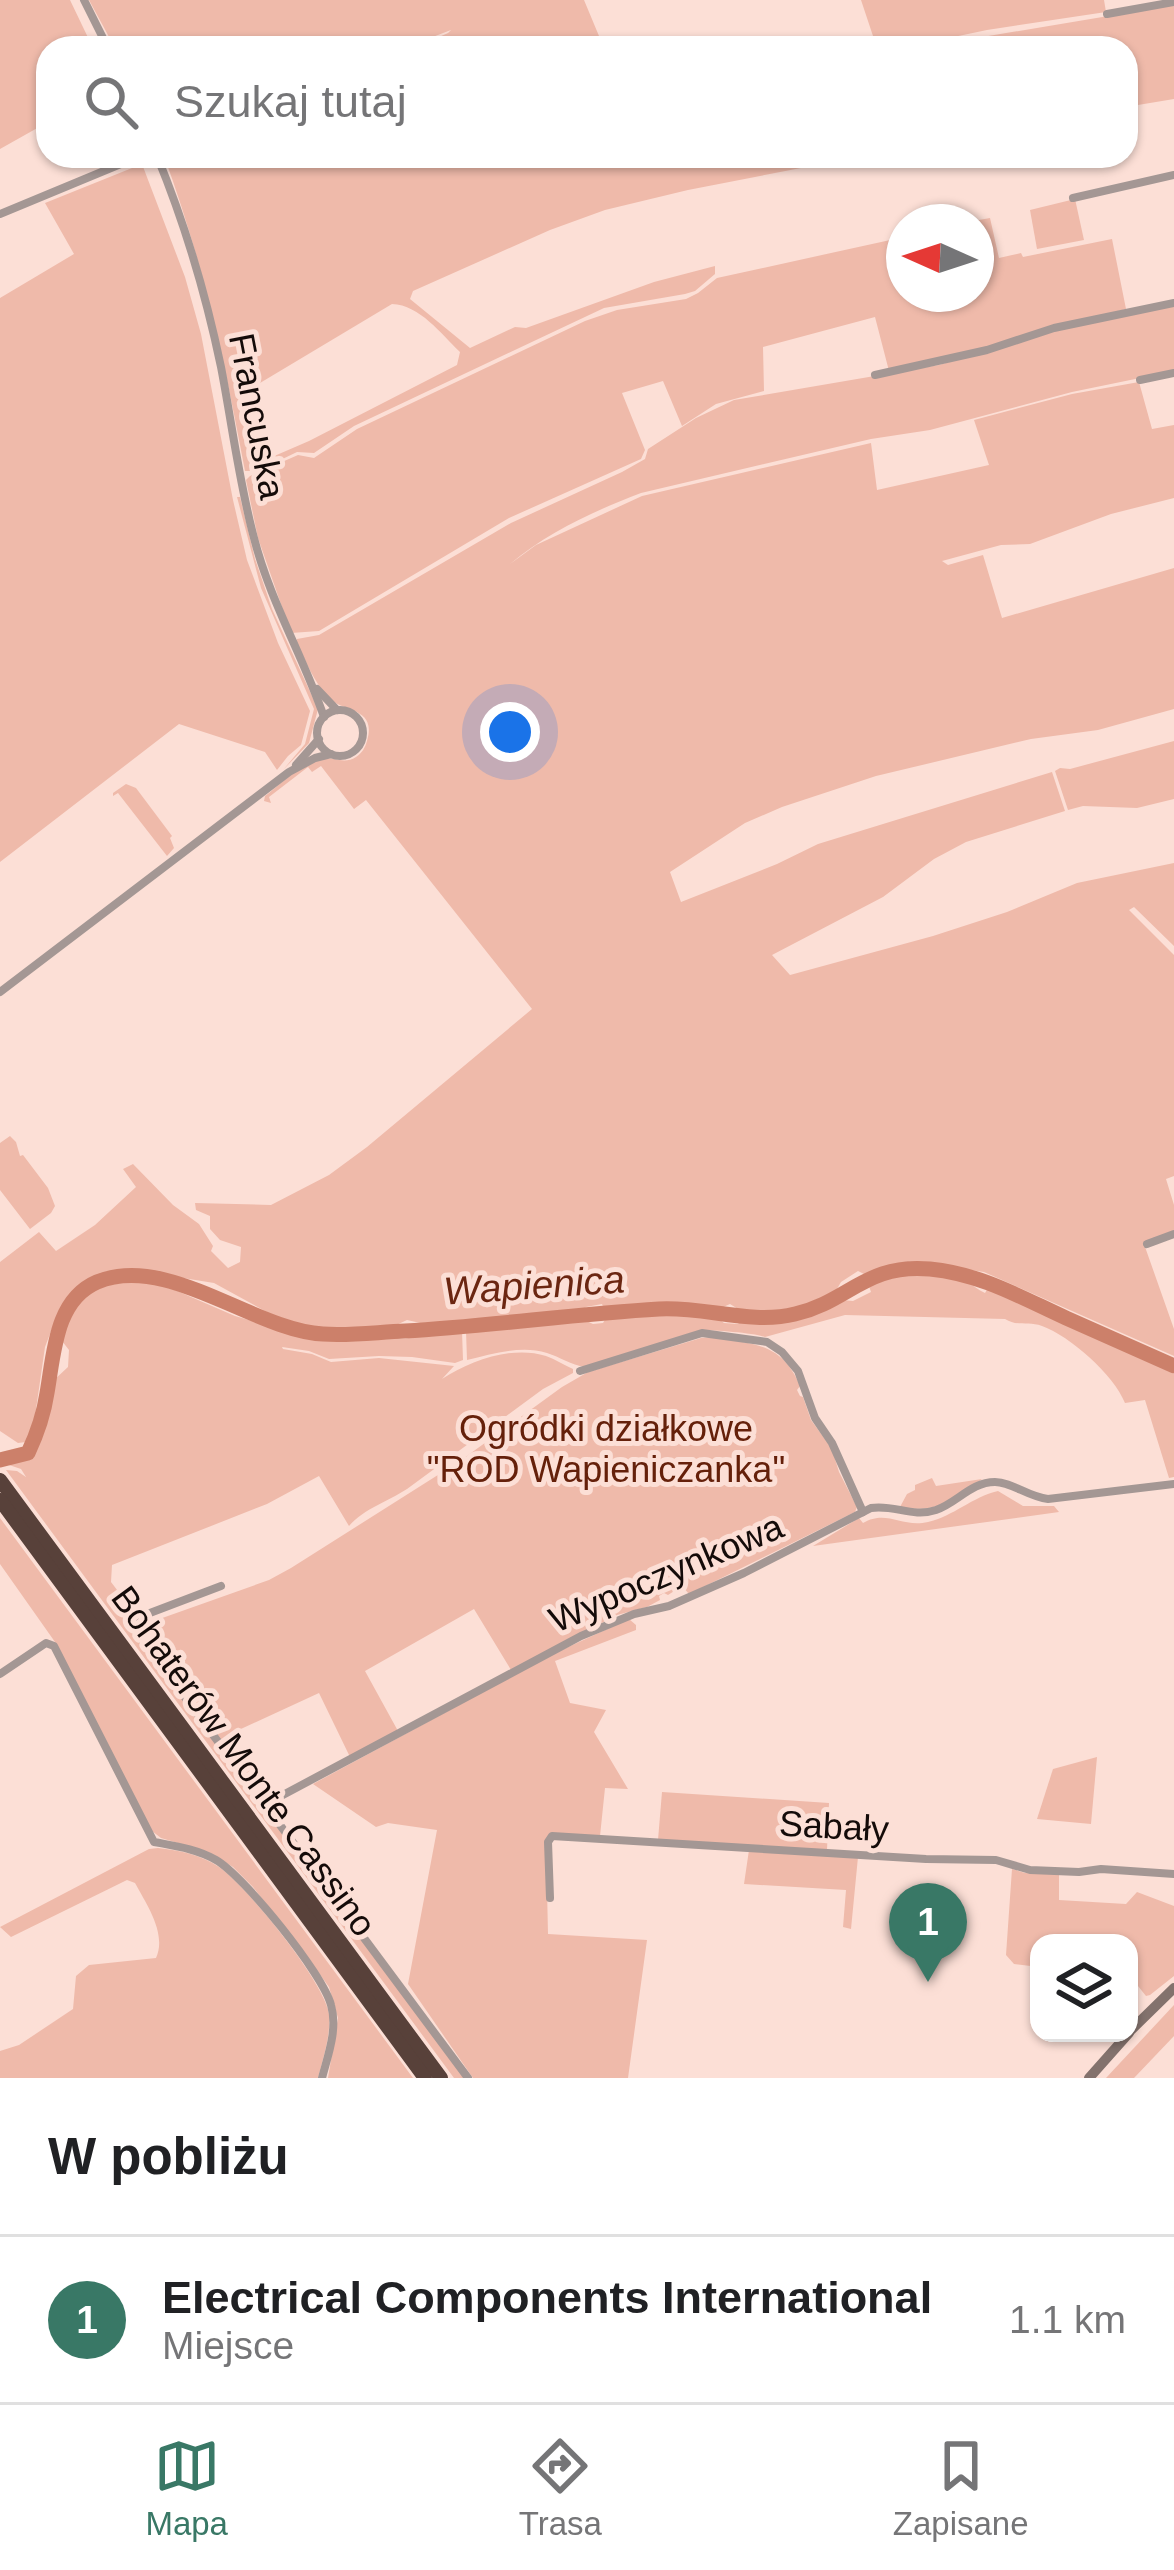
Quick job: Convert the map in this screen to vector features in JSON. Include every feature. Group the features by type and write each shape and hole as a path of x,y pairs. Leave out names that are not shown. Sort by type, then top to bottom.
{"highway":[{"name":"Bohaterów Monte Cassino","path":"0,1480 441,2078"},
{"name":"Bohaterów Monte Cassino","path":"0,1500 425,2078"}],"main road":[{"path":"1138,2024 1174,1988"},
{"path":"1089,2078 1121,2042"}],"street":[{"path":"84,0 102,36"},
{"path":"1108,14 1174,2"},
{"path":"0,214 111,168"},
{"name":"Francuska","path":"161,168 209,314 264,574 324,717"},
{"path":"1073,198 1174,175"},
{"path":"874,375 955,358 1054,328 1174,303"},
{"path":"1140,380 1174,373"},
{"name":"Francuska","path":"312,683 337,710"},
{"path":"0,992 289,772 315,758 353,752 362,740 358,718 337,710 324,717 319,739 289,772"},
{"path":"319,739 331,754"},
{"path":"1147,1244 1174,1234"},
{"path":"580,1371 702,1334 767,1342 798,1371 818,1425 832,1443 863,1512"},
{"name":"Wypoczynkowa","path":"266,1804 581,1636 634,1614 669,1606 863,1512 883,1506 923,1514 991,1482 1048,1499 1174,1484"},
{"path":"221,1586 149,1611 138,1630 202,1723 468,2078"},
{"path":"0,1674 38,1646 54,1646 154,1842 201,1853 244,1883 318,1977 332,2005 333,2029 322,2078"},
{"name":"Sabały","path":"550,1898 548,1842 552,1836 996,1859 1030,1870 1174,1874"}],"green space":[{"path":"0,0 70,0 87,36 36,36 36,129 0,149"},
{"path":"89,0 584,0 599,36 441,36 451,30 435,36 108,36"},
{"path":"861,0 1104,0 1106,12 958,36 873,36"},
{"path":"1174,5 1174,99 1138,105 1138,36 989,36"},
{"path":"132,168 144,168 201,334 247,560 310,711 301,745 277,770 265,752 179,724 0,862 0,298 74,254 45,203"},
{"path":"168,168 801,168 605,210 413,291 410,299 470,348 515,327 526,328 654,282 715,266 715,274 695,291 604,308 354,426 314,453 297,452 268,466 272,457 457,365 460,352 438,329 412,309 392,304 241,391 255,471 245,471 190,233"},
{"path":"1075,199 1084,240 1037,249 1030,210"},
{"path":"994,236 999,258 1112,239 1126,309 889,371 875,317 763,347 764,391 716,404 682,426 663,381 622,393 645,450 641,459 509,518 319,631 291,633 258,538 246,480 250,476 298,455 314,458 357,429 585,321 617,310 686,299 717,278 886,241 886,312 994,312"},
{"path":"1174,305 1174,371 641,493 572,523 540,542 510,564 536,545 642,496 871,443 877,490 989,465 974,420 1139,382 1152,429 1174,425 1174,498 1111,514 1030,544 1001,545 942,561 948,565 983,555 1002,618 1174,568 1174,709 1098,730 1031,739 876,776 745,823 670,872 681,902 818,844 1052,772 1065,811 966,842 883,897 772,955 790,975 933,936 1077,883 1174,863 1174,946 1134,907 1129,910 1174,955 1174,1176 1166,1179 1174,1205 1174,1232 1144,1244 1174,1329 1174,1356 984,1272 910,1261 866,1275 858,1271 841,1282 834,1294 799,1309 773,1313 743,1312 730,1304 721,1308 604,1309 602,1304 581,1312 425,1324 407,1320 392,1327 327,1330 276,1317 214,1283 129,1272 98,1277 72,1294 59,1310 45,1347 35,1416 26,1442 18,1443 0,1431 0,1262 39,1232 56,1251 95,1225 136,1187 123,1169 133,1164 199,1224 213,1246 211,1251 228,1268 240,1262 241,1247 220,1240 210,1229 210,1216 196,1210 195,1203 271,1205 329,1175 532,1009 366,800 354,809 321,766 312,772 308,767 269,797 271,803 264,801 306,765 324,758 352,759 367,741 369,730 363,716 335,703 324,692 297,639 319,635 511,523 622,472 696,418 734,400 939,365 1055,330"},
{"path":"237,497 272,609 318,709 309,743 283,770 305,744 314,709 261,588"},
{"path":"1174,741 1174,799 1137,808 1068,810 1055,771"},
{"path":"126,784 136,788 172,836 174,848 167,856 118,793 113,796"},
{"path":"10,1136 20,1156 48,1188 55,1206 30,1229 0,1190 0,1143"},
{"path":"912,1272 961,1278 985,1293 988,1288 1174,1374 1174,1477 1169,1478 1145,1400 1125,1403 1101,1369 1053,1331 1005,1319 845,1315 765,1337 701,1330 585,1367 527,1350 467,1360 466,1331 580,1318 593,1324 606,1318 675,1312 715,1316 724,1323 771,1322 793,1319 842,1300 853,1301 886,1277"},
{"path":"137,1281 168,1287 235,1316 305,1336 404,1339 462,1331 463,1360 455,1363 412,1357 329,1359 282,1347 331,1362 379,1358 454,1366 442,1379 478,1361 519,1352 546,1356 573,1369 349,1526 319,1476 267,1504 112,1565 111,1582 124,1599 114,1605 465,2078 454,2078 6,1470 26,1477 21,1469 6,1464 24,1460 32,1452 53,1381 68,1367 69,1350 62,1341 71,1312 96,1290"},
{"name":"Ogródki działkowe \"ROD Wapieniczanka\"","path":"715,1337 766,1348 785,1361 800,1386 797,1390 811,1420 832,1449 855,1512 689,1594 682,1586 664,1593 647,1607 617,1615 511,1670 474,1609 365,1671 398,1731 350,1757 319,1693 230,1734 261,1778 245,1775 152,1646 151,1622 291,1568 460,1461 588,1372"},
{"path":"932,1478 936,1486 982,1479 935,1507 900,1507 915,1485"},
{"path":"998,1491 1023,1506 1054,1506 1059,1512 813,1546 859,1518 863,1523 879,1518 928,1522"},
{"path":"0,1518 413,2078 328,2078 338,2018 329,1987 233,1867 152,1831 55,1642 0,1564"},
{"path":"629,1619 636,1630 555,1661 570,1703 606,1710 594,1732 628,1789 605,1788 600,1836 552,1833 546,1843 548,1934 647,1940 628,2078 473,2078 408,1984 437,1830 388,1823 376,1827 313,1784 553,1654"},
{"path":"1097,1757 1091,1824 1037,1819 1053,1769"},
{"path":"662,1792 829,1803 827,1850 658,1840"},
{"path":"158,1848 190,1854 219,1867 300,1959 329,2014 318,2078 0,2078 0,2051 19,2045 73,2009 76,1976 89,1965 156,1958 159,1939 145,1901 135,1883 127,1880 11,1937 0,1927"},
{"path":"749,1850 858,1857 851,1929 843,1927 846,1890 744,1884"},
{"path":"1012,1869 1059,1874 1059,1900 1126,1904 1137,1892 1174,1906 1174,1976 1150,1995 1138,1986 1138,1934 1030,1934 1030,1966 1014,1964 1006,1955"},
{"path":"1174,2005 1174,2036 1134,2078 1106,2078"}],"waterway":[{"name":"Wapienica","path":"0,1460 28,1453 44,1408 59,1330 72,1301 97,1282 124,1276 181,1285 296,1329 343,1335 659,1309 778,1317 813,1308 873,1277 930,1269 1000,1288 1174,1366"}],"place":[{"name":"Electrical Components International","path":"928,1982"}]}
